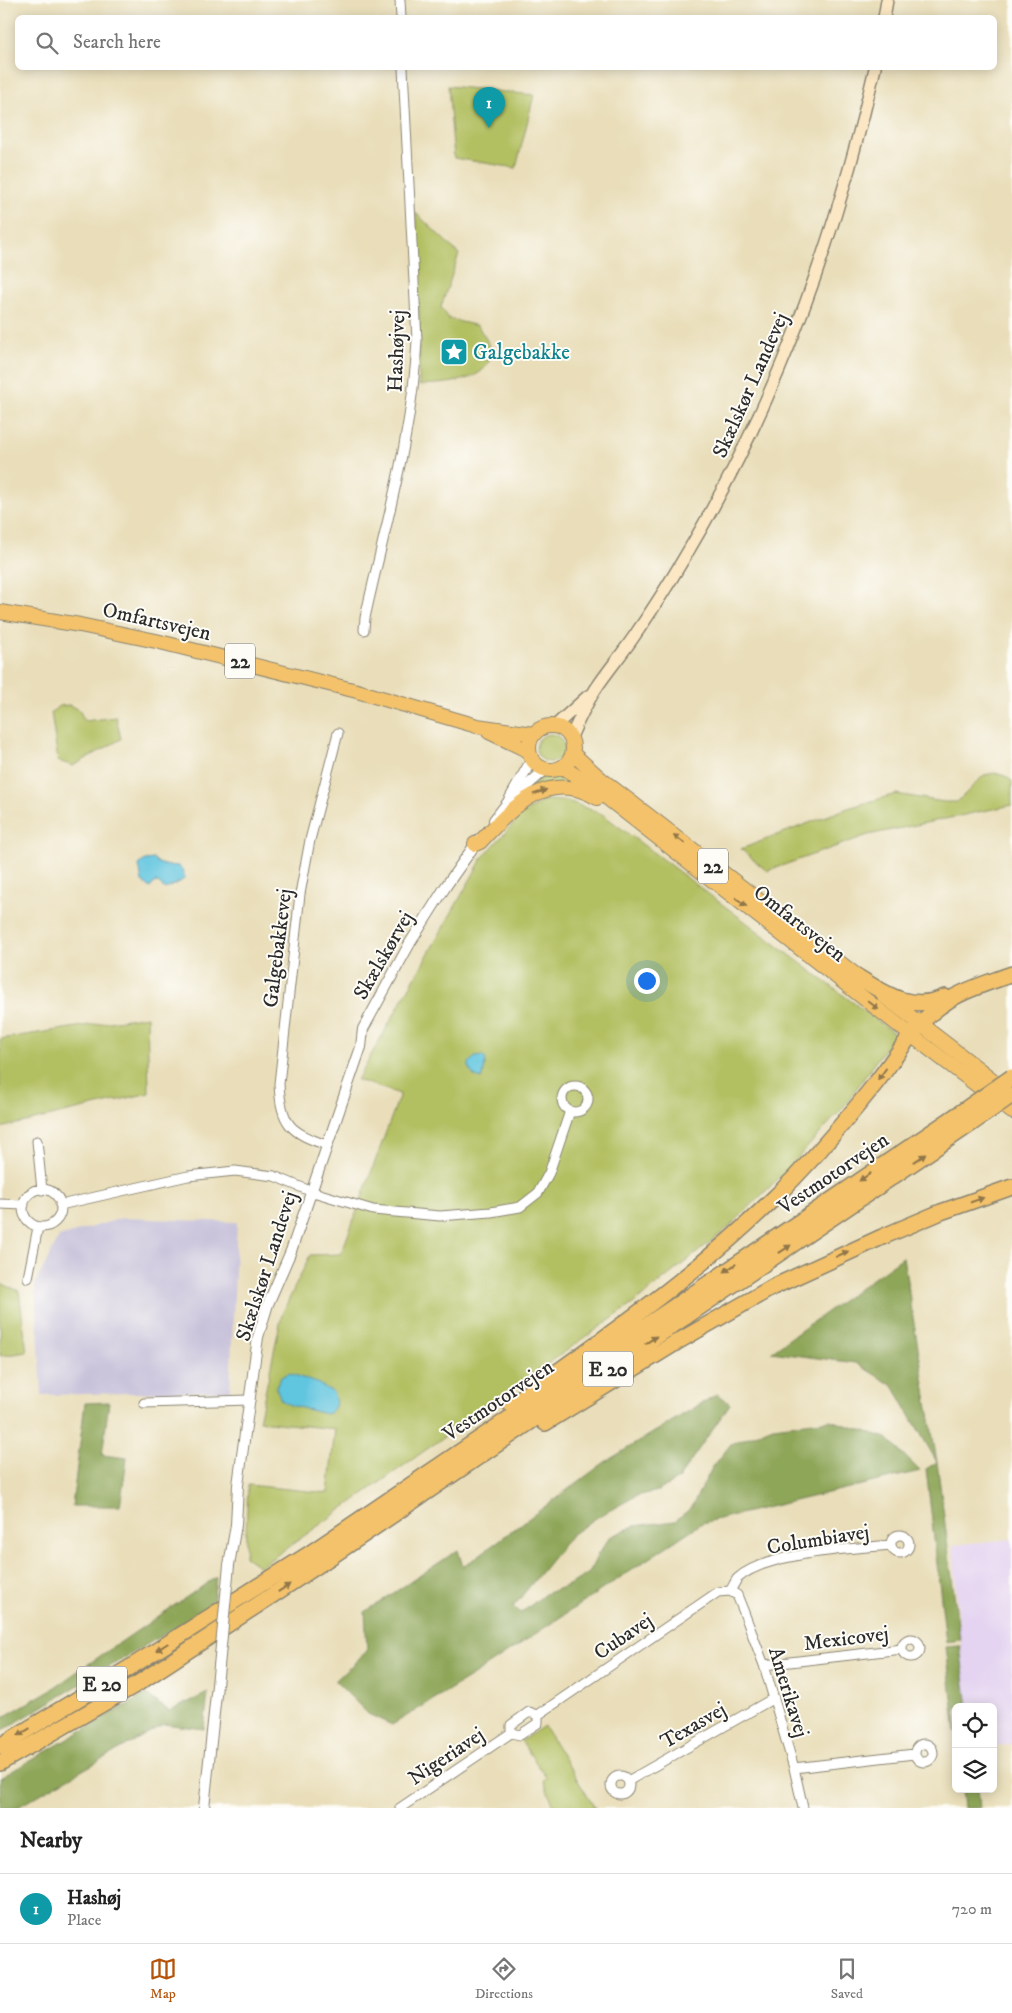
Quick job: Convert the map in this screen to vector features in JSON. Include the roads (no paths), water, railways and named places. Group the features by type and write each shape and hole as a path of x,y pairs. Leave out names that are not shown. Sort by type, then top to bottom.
{"highway":[{"path":"856,976 892,997 916,1004 936,1002 975,983 1012,974"},
{"path":"288,1568 320,1540 674,1287 773,1200 807,1164 876,1083 921,1024 949,1000 973,988 1012,974"},
{"name":"Vestmotorvejen","path":"0,1763 137,1684 406,1506 968,1117 1012,1077"},
{"name":"Vestmotorvejen","path":"0,1746 288,1568 968,1117 1011,1104"},
{"path":"406,1506 443,1488 677,1342 773,1287 882,1236 942,1212 1012,1188"}],"main road":[{"path":"884,15 887,0"},
{"name":"Skælskør Landevej","path":"571,737 595,690 637,633 701,529 747,442 778,374 809,297 831,233 857,145 875,70"},
{"name":"Omfartsvejen","path":"0,612 80,625 166,643 357,691 477,726 534,734"},
{"name":"Skælskør Landevej","path":"555,726 595,690"},
{"name":"Omfartsvejen","path":"477,726 530,755"},
{"path":"545,770 557,770 563,767 573,754 571,737 567,732 555,726"},
{"name":"22","path":"534,734 544,727 555,726"},
{"path":"530,755 529,745 534,734"},
{"name":"Omfartsvejen","path":"573,754 601,779 991,1079 1011,1104"},
{"name":"22","path":"530,755 545,770"},
{"name":"Omfartsvejen","path":"563,767 593,787 911,1035 1011,1104"},
{"path":"475,844 480,842 518,804 538,792 560,788 587,792 647,830"},
{"path":"911,1035 931,1038 991,1079"}],"street":[{"path":"400,0 401,15"},
{"name":"Hashøjvej","path":"364,630 365,618 398,476 415,381 417,340 404,70"},
{"name":"Galgebakkevej","path":"327,1145 295,1133 284,1117 278,1084 300,894 310,840 338,733"},
{"name":"Skælskørvej","path":"508,802 530,755"},
{"name":"Skælskørvej","path":"327,1145 361,1047 363,1028 410,943 475,844 508,802 545,770"},
{"path":"60,1205 188,1176 235,1171 274,1176 310,1191 372,1210 440,1216 491,1212 520,1207 538,1193 550,1173 570,1111"},
{"path":"37,1141 42,1190"},
{"name":"Skælskør Landevej","path":"204,1808 230,1562 228,1542 230,1511 237,1487 258,1337 268,1304 291,1251 327,1145"},
{"path":"42,1190 54,1194 60,1205 60,1214 55,1222 47,1226 38,1226 30,1223 25,1217 24,1205 30,1194 42,1190"},
{"path":"0,1204 24,1205"},
{"path":"28,1278 38,1226"},
{"path":"144,1403 250,1400"},
{"name":"Columbiavej","path":"730,1591 738,1578 753,1569 775,1560 891,1545"},
{"name":"Amerikavej","path":"730,1591 737,1595 764,1665 794,1768 803,1808"},
{"name":"Cubavej","path":"538,1715 718,1592 730,1591"},
{"name":"Mexicovej","path":"764,1665 902,1649"},
{"name":"Texasvej","path":"628,1781 774,1698"},
{"name":"Cubavej","path":"529,1712 538,1715 538,1723 529,1730 520,1735 511,1733 511,1725 520,1717 529,1712"},
{"name":"Nigeriavej","path":"400,1808 511,1733"},
{"path":"794,1768 914,1754"}],"water":[{"path":"154,859 161,864 181,868 185,878 165,889 155,882 150,888 142,882 139,865 145,860"},
{"path":"483,1056 486,1060 481,1079 474,1076 469,1069 469,1063 475,1057"},
{"path":"289,1373 317,1383 333,1392 335,1399 334,1408 326,1414 290,1405 281,1400 276,1387 281,1377"}],"place":[{"name":"Hashøj","path":"489,128"},
{"name":"Galgebakke","path":"454,352"}]}
